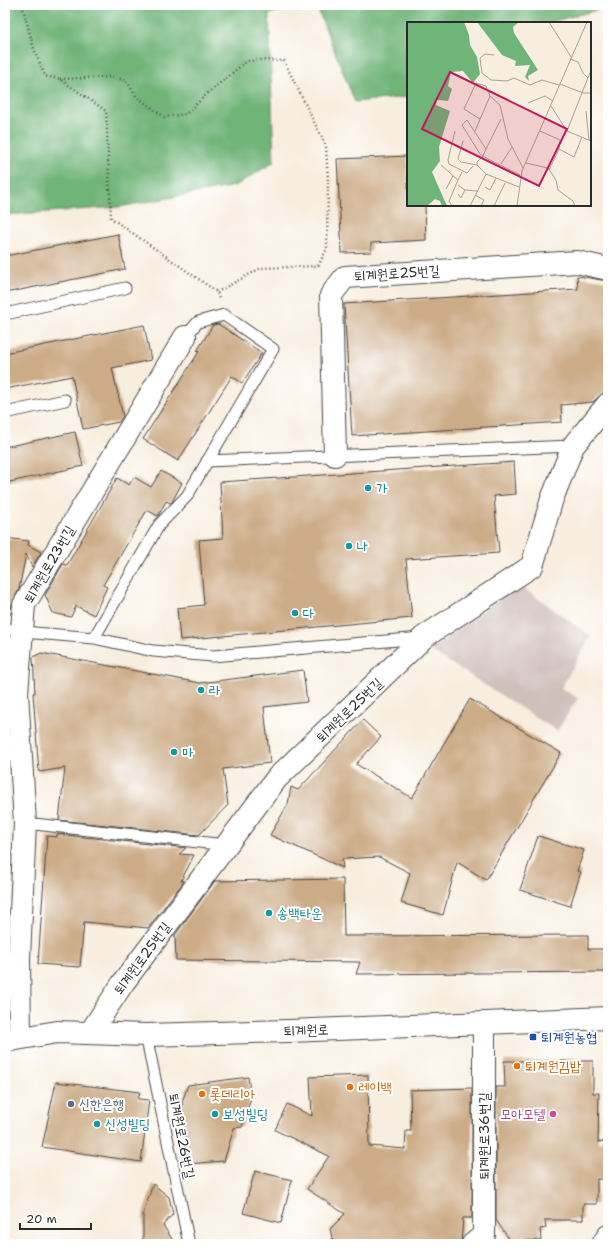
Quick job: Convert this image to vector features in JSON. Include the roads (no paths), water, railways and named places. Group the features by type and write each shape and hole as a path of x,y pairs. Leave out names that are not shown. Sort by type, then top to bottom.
{"street":[{"name":"퇴계원로25번길","path":"335,455 331,295 345,277 576,262 608,269"},
{"name":"퇴계원로23번길","path":"13,1039 19,958 25,823 14,630 24,605 185,337"},
{"name":"퇴계원로25번길","path":"90,1033 123,983 277,778 424,637 532,566 552,499 573,446 608,404"},
{"name":"퇴계원로","path":"13,1039 57,1032 146,1035 608,1018"},
{"name":"퇴계원로36번길","path":"474,1244 484,1234 484,1023"},
{"path":"603,1244 608,1236"}],"lane":[{"path":"5,314 125,288"},
{"path":"94,638 158,525 187,496 272,349 224,315 198,322 185,337"},
{"path":"5,413 65,400"},
{"path":"207,461 573,446"},
{"path":"14,630 94,638 153,651 213,656 424,637"},
{"path":"25,823 226,845"},
{"name":"퇴계원로26번길","path":"146,1035 189,1244"}],"place":[{"name":"가","path":"368,488"},
{"name":"나","path":"349,546"},
{"name":"다","path":"295,613"},
{"name":"라","path":"201,690"},
{"name":"마","path":"174,752"},
{"name":"송백타운","path":"269,913"},
{"name":"퇴계원농협","path":"533,1037"},
{"name":"퇴계원김밥","path":"517,1066"},
{"name":"레이백","path":"350,1087"},
{"name":"롯데리아","path":"202,1094"},
{"name":"신한은행","path":"71,1104"},
{"name":"보성빌딩","path":"215,1114"},
{"name":"모아모텔","path":"553,1114"},
{"name":"신성빌딩","path":"97,1124"}]}
